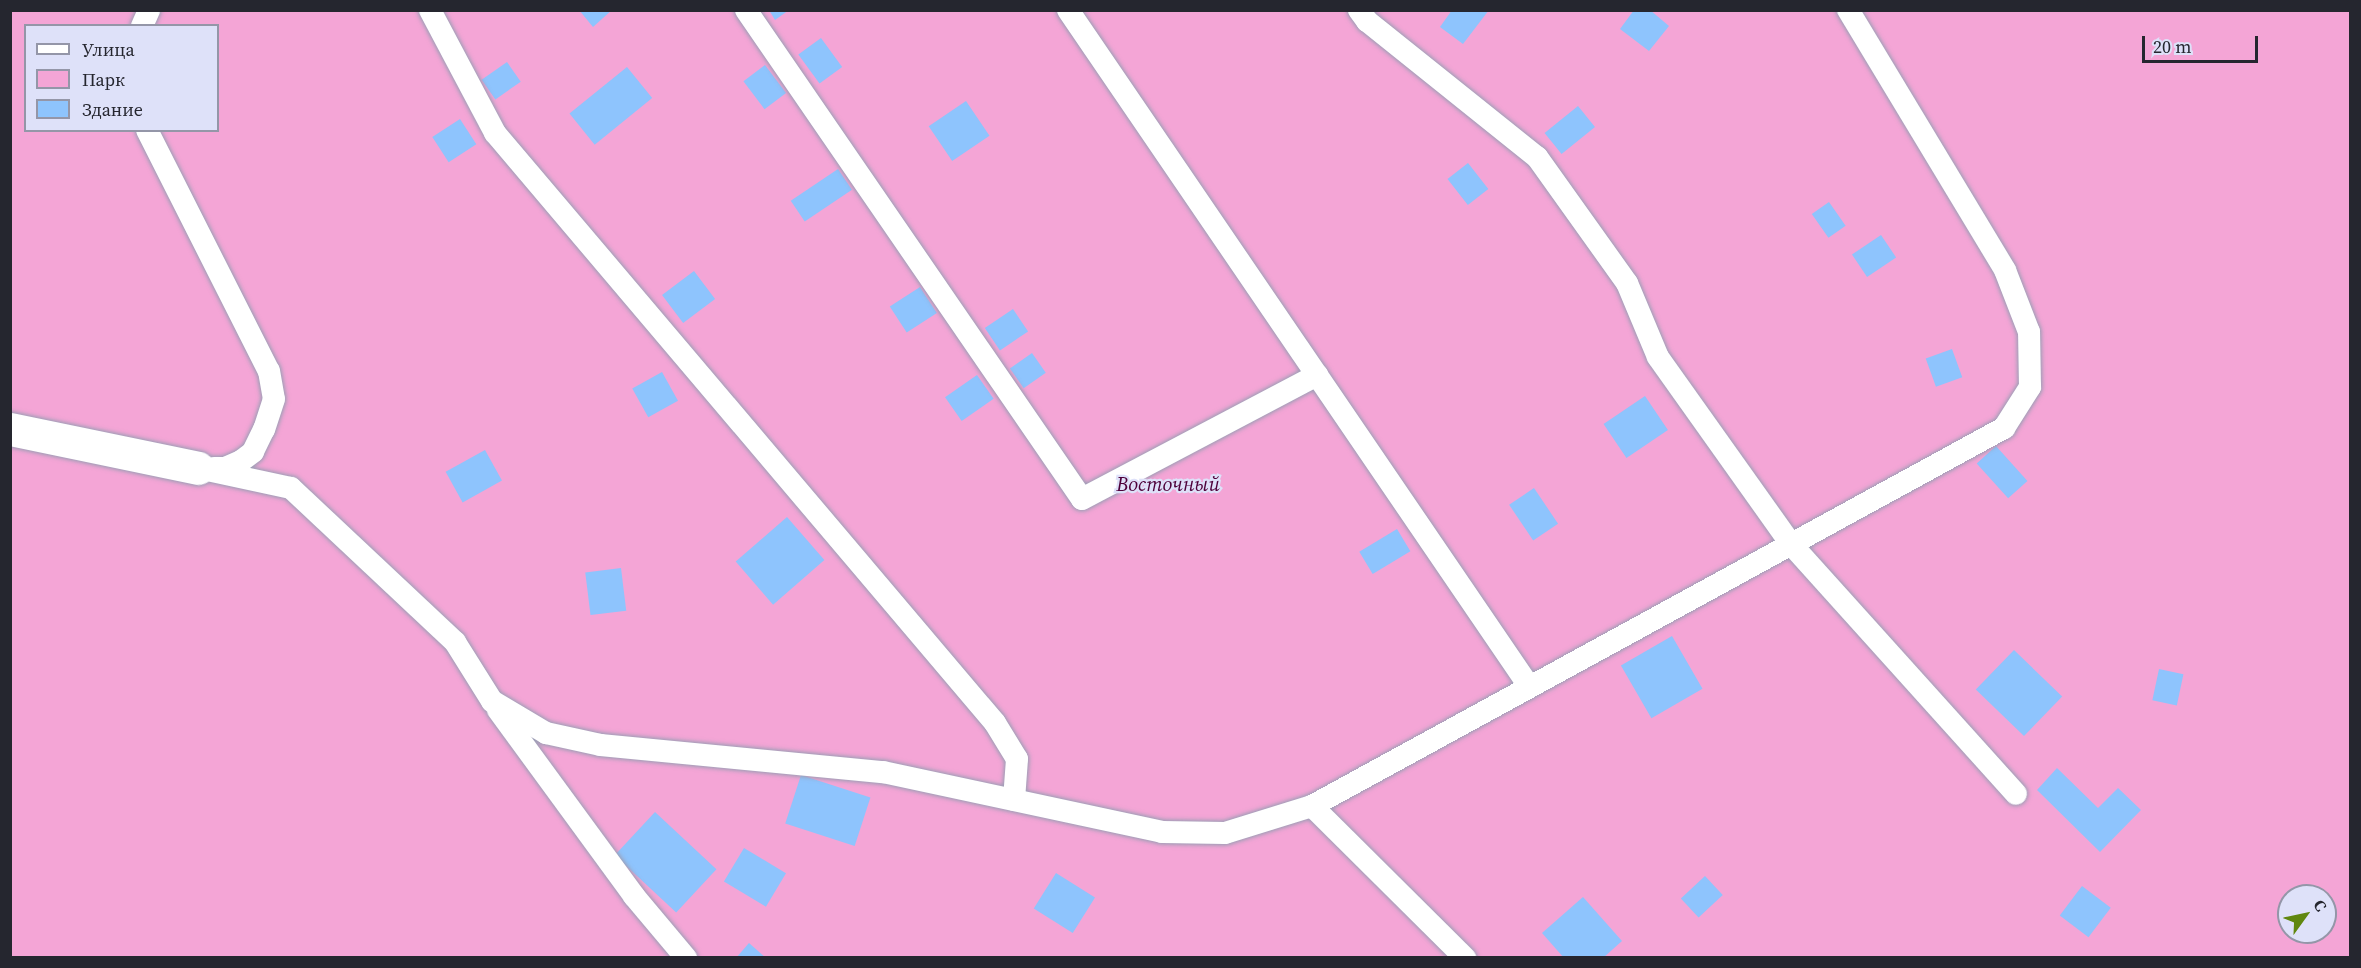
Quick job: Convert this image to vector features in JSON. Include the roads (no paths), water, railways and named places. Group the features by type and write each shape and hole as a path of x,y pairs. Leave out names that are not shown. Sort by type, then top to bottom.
{"street":[{"path":"10,429 198,468"}],"lane":[{"path":"143,24 149,10"},
{"path":"430,10 495,133 995,723 1017,759 1014,800"},
{"path":"746,10 1082,499 1317,375"},
{"path":"1068,10 1529,686"},
{"path":"1359,10 1367,21 1537,158 1627,283 1658,357 1791,544 2016,794"},
{"path":"492,701 546,733 601,745 883,772 1162,832 1225,833 1312,806 2004,428 2030,387 2029,332 2005,270 1848,10"},
{"path":"148,132 269,371 273,399 264,429 253,452 241,461 225,468 198,468"},
{"path":"198,468 291,488 455,642 492,701 634,896 686,957"},
{"path":"1312,806 1465,957"}],"park label":[{"name":"Восточный","path":"1168,484"}]}
